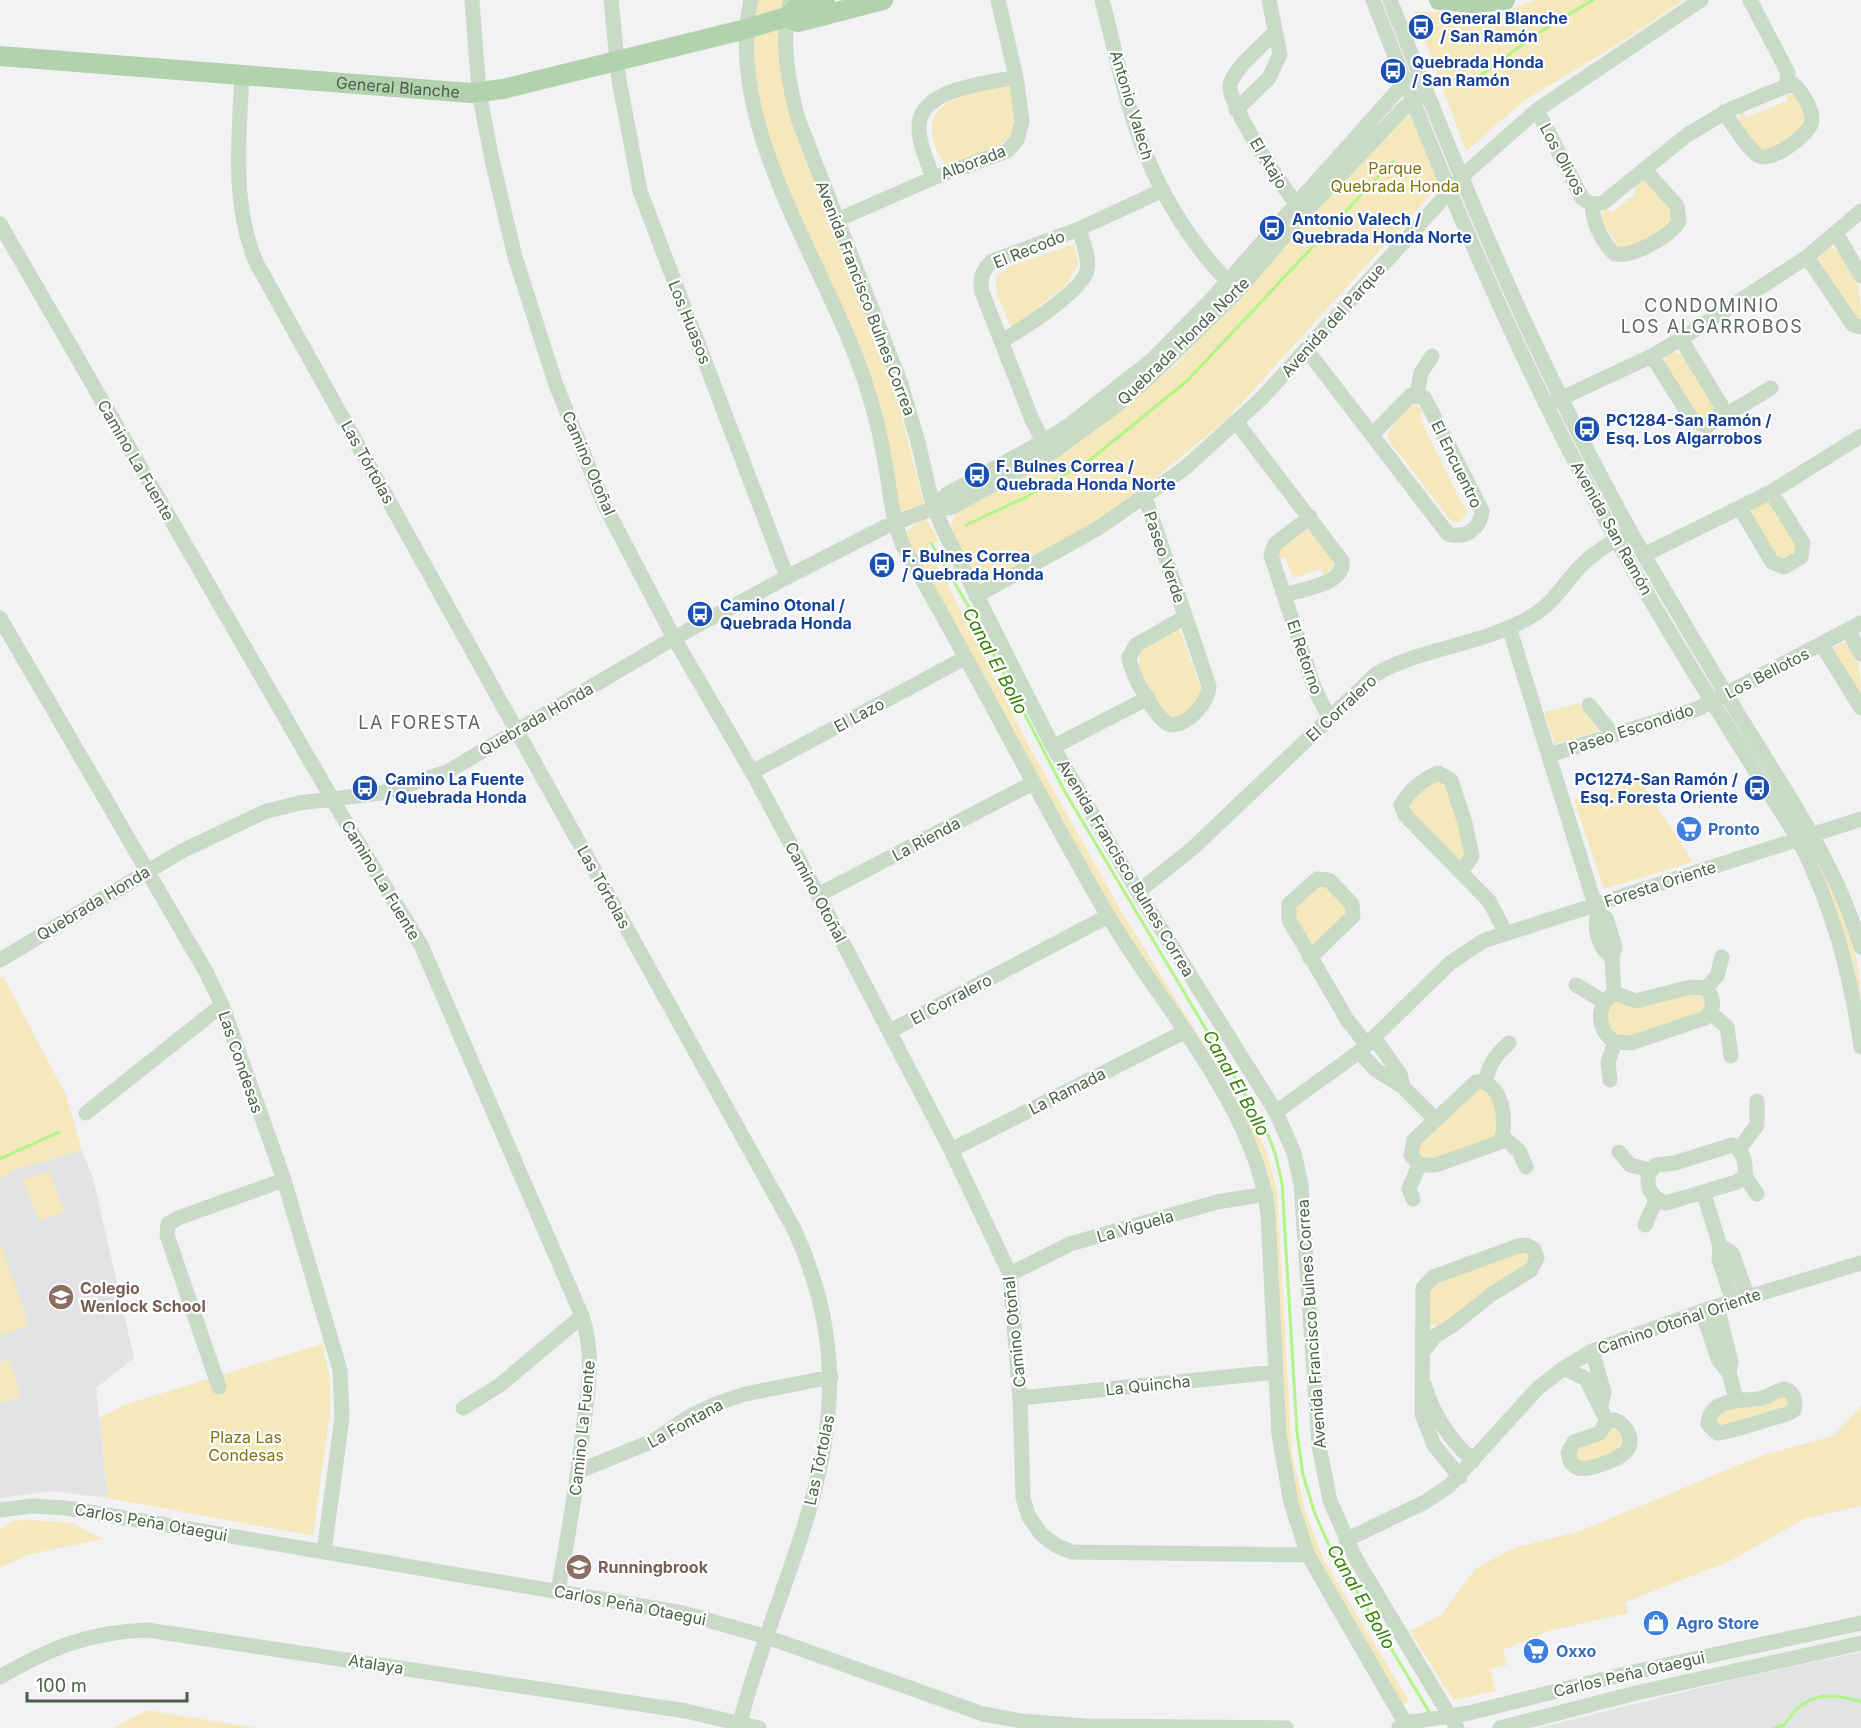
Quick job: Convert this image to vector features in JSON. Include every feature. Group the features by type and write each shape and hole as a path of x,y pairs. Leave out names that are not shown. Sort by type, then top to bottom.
{"main road":[{"name":"General Blanche","path":"0,56 480,92 746,29 789,8 825,0"},
{"path":"1439,0 1473,3 1505,0"},
{"name":"General Blanche","path":"789,8 798,22 877,1"}],"street":[{"name":"Camino Otoñal","path":"472,0 480,92 502,209 546,355 604,504 674,638 752,772 890,1031 951,1150 1010,1274 1020,1398 1025,1508 1035,1526 1055,1545 1072,1552 1308,1555"},
{"name":"Los Huasos","path":"611,0 616,61 640,191 648,218 690,320 787,577"},
{"name":"Avenida Francisco Bulnes Correa","path":"751,0 746,29 750,85 759,126 795,220 864,380 884,454 895,523 903,546 1108,916 1184,1032 1248,1137 1266,1194 1279,1434 1285,1476 1308,1555 1407,1725"},
{"name":"Alborada","path":"837,220 933,178 1000,154 1012,146 1020,134 1022,121 1016,77 998,0"},
{"name":"Antonio Valech","path":"1102,0 1143,150 1163,190 1213,268 1232,286"},
{"path":"1236,110 1269,78 1280,54 1269,0"},
{"name":"Avenida San Ramón","path":"1373,0 1406,83 1420,96 1461,178 1554,401 1631,531 1720,698"},
{"name":"Avenida San Ramón","path":"1390,0 1421,77 1420,96 1448,191 1554,401 1617,539 1837,883 1860,942"},
{"name":"Avenida del Parque","path":"976,596 1097,529 1144,498 1237,423 1461,178 1537,110 1634,42 1701,0"},
{"path":"1724,112 1756,153 1767,158 1779,153 1809,128 1812,121 1810,110 1797,88 1789,81 1787,70 1750,0"},
{"name":"Avenida Francisco Bulnes Correa","path":"789,8 788,73 795,105 901,384 934,508 1053,747 1137,892 1276,1112 1294,1153 1301,1184 1319,1446 1330,1501 1346,1540 1449,1721"},
{"name":"El Atajo","path":"1275,32 1233,76 1229,90 1236,110 1283,189 1301,208"},
{"name":"Las Tórtolas","path":"242,75 240,197 244,228 252,252 794,1229 819,1296 827,1336 831,1377 826,1445 806,1520 750,1683 740,1722"},
{"name":"Alborada","path":"933,178 918,128 927,104 943,94 1016,77"},
{"name":"Quebrada Honda Norte","path":"934,508 947,494 1047,448 1152,360 1232,286 1406,83 1421,77"},
{"name":"Los Olivos","path":"1593,205 1608,200 1687,135 1724,112 1780,90 1789,81"},
{"name":"Quebrada Honda Norte","path":"1301,208 1420,96"},
{"name":"Los Olivos","path":"1537,110 1582,198 1593,205"},
{"name":"Los Olivos","path":"1593,205 1594,219 1609,249 1615,254 1632,254 1672,230 1679,221 1677,206 1644,169"},
{"name":"El Recodo","path":"1047,448 1032,420 981,288 984,270 992,261 1079,229 1163,190"},
{"path":"1554,401 1652,356 1681,339 1807,257 1861,211"},
{"name":"Camino La Fuente","path":"0,224 334,800 421,945 582,1316 591,1362 579,1471 558,1591"},
{"name":"El Recodo","path":"1002,341 1042,315 1083,280 1088,260 1079,229"},
{"path":"1836,233 1861,276"},
{"path":"1807,257 1853,325 1861,327"},
{"path":"1652,356 1693,421 1707,426 1719,418 1721,405 1681,339"},
{"name":"El Encuentro","path":"1306,349 1374,433 1448,534 1458,536 1472,531 1480,522 1482,511 1426,400 1417,394"},
{"path":"1374,433 1411,395 1417,394 1421,373 1432,356"},
{"path":"1721,412 1731,412 1771,388"},
{"path":"1237,423 1340,556 1342,570 1335,578 1284,595"},
{"path":"1644,555 1771,492 1859,442"},
{"path":"1740,508 1772,562 1784,567 1795,563 1801,557 1803,543 1771,492"},
{"name":"Paseo Verde","path":"1144,498 1208,682 1207,698 1184,722 1174,725 1160,719 1130,663 1131,651 1136,645 1185,617"},
{"name":"Quebrada Honda","path":"0,960 148,870 264,812 299,803 381,793 447,772 674,638 787,577 895,523 934,508"},
{"name":"El Retorno","path":"1310,517 1277,542 1271,550 1271,558 1314,687 1329,718"},
{"name":"El Corralero","path":"1137,892 1172,867 1363,685 1389,667 1509,627 1542,609 1559,593 1578,569 1631,531"},
{"name":"Las Condesas","path":"0,618 148,870 222,1005 284,1180 340,1370 342,1418 324,1552"},
{"name":"Paseo Escondido","path":"1509,627 1597,909 1595,921 1600,942 1603,951 1612,958 1608,997"},
{"name":"Los Bellotos","path":"1720,698 1855,627 1861,654"},
{"name":"Los Bellotos","path":"1822,645 1861,708"},
{"name":"El Lazo","path":"752,772 965,658"},
{"path":"1053,747 1148,698"},
{"name":"Paseo Escondido","path":"1549,755 1697,709 1720,698"},
{"path":"1589,705 1613,735"},
{"path":"1462,871 1472,856 1465,823 1451,780 1438,774 1429,777 1406,796 1401,805 1405,815 1489,901 1506,933"},
{"name":"La Rienda","path":"818,895 1033,783"},
{"name":"Foresta Oriente","path":"1276,1112 1367,1045 1450,963 1473,947 1506,933 1597,909 1861,819"},
{"name":"Avenida San Ramón","path":"1806,837 1852,985 1861,1047"},
{"path":"1310,958 1353,916 1352,904 1329,880 1317,879 1289,904 1288,920 1310,958 1348,1021 1367,1045 1376,1070 1403,1087 1434,1118"},
{"name":"El Corralero","path":"890,1031 1108,916"},
{"path":"1706,988 1717,976 1722,957"},
{"path":"1576,985 1608,997 1636,1001 1690,987 1706,988"},
{"path":"1608,997 1600,1007 1608,1035 1615,1042 1631,1043 1705,1018 1710,1013 1713,999 1706,988"},
{"path":"86,1113 222,1005"},
{"path":"1710,1013 1727,1027 1731,1056"},
{"name":"La Ramada","path":"951,1150 1184,1032"},
{"path":"1610,1080 1608,1062 1615,1042"},
{"path":"1486,1083 1487,1071 1498,1052 1509,1043"},
{"path":"1476,1082 1486,1083 1495,1091 1502,1111 1505,1122 1503,1137 1494,1145 1446,1161 1419,1165 1413,1161 1411,1148 1414,1140 1434,1118 1467,1088 1476,1082"},
{"path":"1739,1149 1757,1125 1757,1101"},
{"path":"1503,1137 1519,1151 1526,1167"},
{"path":"1745,1176 1737,1182 1704,1194 1666,1203 1656,1200 1651,1194 1647,1179 1650,1170 1656,1165 1675,1163 1722,1146 1732,1145 1739,1149 1746,1167 1745,1176 1757,1194"},
{"path":"1619,1152 1630,1165 1650,1170"},
{"path":"1413,1199 1409,1189 1419,1165"},
{"path":"219,1387 167,1235 168,1224 178,1218 284,1180"},
{"name":"La Viguela","path":"1010,1274 1070,1244 1217,1202 1266,1194"},
{"path":"1704,1194 1720,1246 1719,1258 1733,1302"},
{"path":"1645,1225 1656,1200"},
{"path":"1424,1350 1430,1341 1492,1294 1533,1268 1537,1260 1536,1251 1528,1245 1521,1245 1431,1278 1423,1290 1422,1414 1429,1435 1460,1477"},
{"path":"1720,1246 1732,1253 1748,1297"},
{"name":"Camino Otoñal Oriente","path":"1346,1540 1425,1502 1460,1477 1527,1400 1564,1368 1592,1351 1710,1309 1861,1263"},
{"path":"1710,1309 1718,1359 1729,1373 1736,1399"},
{"path":"463,1408 500,1385 582,1316"},
{"path":"1423,1322 1434,1331 1445,1330"},
{"path":"1592,1351 1604,1392 1601,1406"},
{"path":"1564,1368 1586,1379 1607,1421"},
{"name":"La Quincha","path":"1020,1398 1276,1372"},
{"name":"La Fontana","path":"579,1471 652,1442 690,1416 718,1403 745,1394 831,1377"},
{"path":"1423,1380 1444,1430 1451,1441 1473,1461"},
{"path":"1785,1389 1793,1394 1796,1404 1794,1410 1789,1413 1738,1427 1725,1433 1717,1433 1708,1424 1710,1413 1736,1399 1765,1397 1785,1389"},
{"name":"Carlos Peña Otaegui","path":"0,1510 32,1506 66,1508 683,1613 767,1637 983,1714 1021,1721 1086,1727 1286,1728"},
{"name":"Carlos Peña Otaegui","path":"1407,1725 1449,1721 1629,1673 1861,1623"},
{"name":"Atalaya","path":"0,1677 61,1645 96,1635 147,1630 589,1696 740,1722 759,1728"},
{"name":"Carlos Peña Otaegui","path":"1500,1728 1636,1693 1861,1643"},
{"path":"1652,1668 1649,1680 1658,1688"},
{"path":"1629,1673 1636,1679 1636,1693"}],"shaded area":[{"name":"Colegio Wenlock School","path":"82,1151 93,1178 134,1358 96,1388 108,1498 53,1491 0,1498 0,1179 15,1169"},
{"path":"1861,1652 1861,1728 1538,1728 1740,1678"}],"green space":[{"path":"758,0 785,0 779,42 886,356 924,504 897,513 888,462 763,124 751,72"},
{"name":"Parque Quebrada Honda","path":"1535,0 1684,0 1623,41 1525,100 1466,151 1414,11 1497,15"},
{"path":"1009,81 1015,119 1013,130 1007,139 989,151 945,165 935,144 932,128 936,115 945,105 958,97"},
{"path":"1785,94 1794,95 1804,111 1805,122 1794,135 1766,152 1748,136 1739,114 1743,111 1747,117 1787,101"},
{"name":"Parque Quebrada Honda","path":"1413,116 1443,181 1227,419 1137,493 1070,538 980,588 950,528 956,513 1039,468 1098,429 1177,364 1397,120"},
{"path":"1645,179 1669,208 1672,217 1664,229 1650,239 1620,249 1602,221 1602,213 1606,208 1613,212 1635,194 1635,187"},
{"path":"1074,244 1078,264 1068,283 1012,329 998,297 995,278 1008,267"},
{"name":"CONDOMINIO LOS ALGARROBOS","path":"1830,247 1839,251 1852,267 1860,300 1861,320 1855,318 1821,266 1819,258"},
{"name":"CONDOMINIO LOS ALGARROBOS","path":"1671,352 1684,355 1717,407 1711,419 1697,420 1665,364 1666,355"},
{"path":"1409,405 1417,405 1421,410 1421,421 1467,513 1459,523 1452,522 1389,441 1388,433"},
{"path":"1768,502 1796,544 1792,554 1786,558 1775,557 1752,516 1753,507"},
{"path":"925,517 939,541 928,546 1032,752 1120,909 1254,1126 1267,1153 1277,1192 1292,1453 1305,1511 1323,1559 1409,1701 1401,1704 1325,1582 1286,1476 1274,1250 1249,1137 1110,915 904,534"},
{"path":"1303,531 1313,532 1334,562 1333,567 1324,575 1321,569 1293,578 1285,557 1278,559 1279,549"},
{"path":"1179,628 1201,689 1191,706 1174,718 1163,714 1142,674 1139,657 1141,649"},
{"path":"1845,642 1857,661 1861,699 1833,654 1834,647"},
{"path":"1579,703 1598,731 1555,744 1544,712"},
{"path":"1428,777 1450,785 1468,856 1463,866 1404,813"},
{"path":"1640,780 1693,862 1604,889 1574,800"},
{"path":"1807,843 1829,881 1846,920 1857,962 1861,1005 1847,942 1833,902"},
{"path":"1334,884 1352,912 1313,954 1291,911 1320,885"},
{"path":"3,976 66,1095 82,1151 15,1169 0,1179 0,978"},
{"path":"1701,992 1709,1002 1702,1013 1622,1039 1609,1023 1608,1001"},
{"path":"1481,1085 1495,1091 1497,1141 1427,1163 1418,1160 1417,1146"},
{"path":"49,1171 64,1212 39,1221 23,1180"},
{"path":"0,1242 29,1325 0,1336"},
{"path":"1526,1249 1531,1262 1438,1326 1430,1324 1427,1298 1432,1285"},
{"name":"Plaza Las Condesas","path":"322,1344 330,1378 330,1411 313,1536 108,1498 100,1418 124,1405"},
{"path":"9,1359 21,1396 0,1403 0,1362"},
{"path":"1786,1393 1790,1405 1725,1429 1712,1424 1718,1411"},
{"path":"1861,1406 1861,1506 1804,1519 1730,1561 1625,1602 1628,1613 1549,1631 1503,1650 1507,1665 1490,1669 1496,1691 1453,1700 1410,1631 1441,1615 1475,1569 1514,1548 1580,1531 1763,1455 1833,1436"},
{"path":"1608,1424 1626,1435 1623,1451 1587,1465 1572,1461 1576,1446"},
{"path":"11,1521 72,1523 103,1539 27,1555 0,1568 0,1530"},
{"path":"147,1710 256,1728 114,1728"}],"waterway":[{"path":"1478,77 1540,32 1593,0"},
{"path":"966,525 1026,497 1091,459 1187,381 1393,161"},
{"name":"Canal El Bollo","path":"931,543 973,614 1065,792 1266,1130 1275,1153 1282,1183 1297,1432 1303,1475 1315,1514 1330,1547 1431,1715"},
{"path":"0,1159 59,1132"},
{"path":"1774,1728 1784,1725 1800,1706 1818,1697 1838,1696 1861,1702"}],"place":[{"name":"General Blanche / San Ramón","path":"1421,27"},
{"name":"Quebrada Honda / San Ramón","path":"1393,71"},
{"name":"Antonio Valech / Quebrada Honda Norte","path":"1272,228"},
{"name":"PC1284-San Ramón / Esq. Los Algarrobos","path":"1587,429"},
{"name":"F. Bulnes Correa / Quebrada Honda Norte","path":"977,475"},
{"name":"F. Bulnes Correa / Quebrada Honda","path":"882,565"},
{"name":"Camino Otonal / Quebrada Honda","path":"700,614"},
{"name":"Camino La Fuente / Quebrada Honda","path":"365,788"},
{"name":"PC1274-San Ramón / Esq. Foresta Oriente","path":"1757,788"},
{"name":"Pronto","path":"1689,829"},
{"name":"Colegio Wenlock School","path":"61,1297"},
{"name":"Runningbrook","path":"579,1567"},
{"name":"Agro Store","path":"1656,1623"},
{"name":"Oxxo","path":"1536,1651"}],"district":[{"name":"CONDOMINIO LOS ALGARROBOS","path":"1712,316"},
{"name":"LA FORESTA","path":"420,723"}]}
